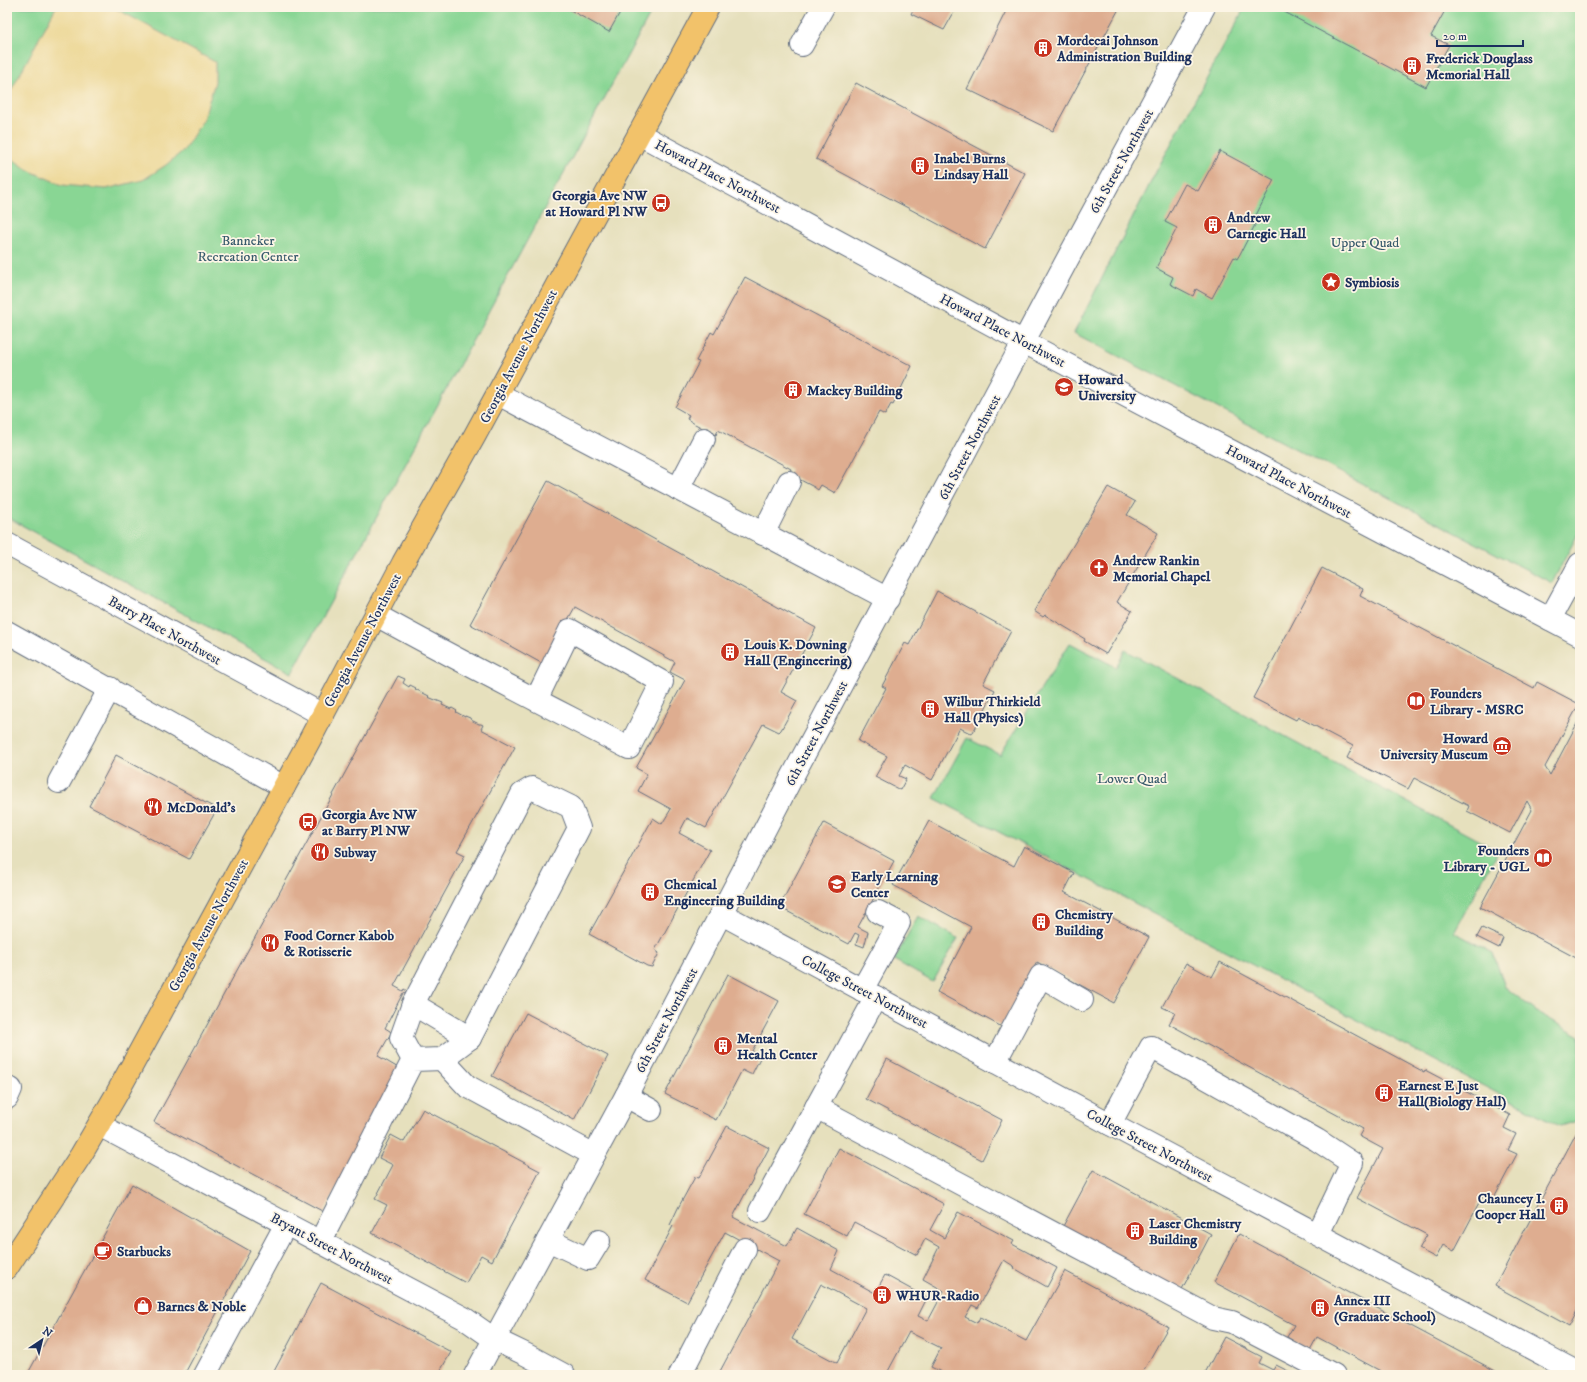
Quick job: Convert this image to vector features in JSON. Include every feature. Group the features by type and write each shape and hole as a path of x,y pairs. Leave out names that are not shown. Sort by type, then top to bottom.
{"highway":[{"name":"Georgia Avenue Northwest","path":"7,1268 99,1126 323,716 403,563 498,394 708,7"}],"street":[{"path":"802,45 823,7"},
{"name":"6th Street Northwest","path":"475,1375 626,1096 790,781 1204,7"},
{"name":"Howard Place Northwest","path":"639,134 1024,342 1580,635"},
{"path":"498,394 888,599"},
{"path":"678,489 704,438"},
{"path":"763,534 789,482"},
{"name":"Barry Place Northwest","path":"7,544 323,716"},
{"path":"1550,619 1580,564"},
{"path":"376,615 536,700 629,748 662,682 570,630 536,700"},
{"path":"7,632 110,688 284,787"},
{"path":"59,782 110,688"},
{"path":"532,788 571,807 579,828 470,1038 442,1059 413,1060 401,1038 413,1004 522,794 532,788"},
{"path":"760,1211 816,1107 869,994 899,923 878,912"},
{"name":"College Street Northwest","path":"722,914 1110,1124 1580,1374"},
{"path":"995,1062 1041,976 1082,1000"},
{"path":"413,1004 470,1038"},
{"path":"1110,1124 1151,1047 1317,1140 1352,1164 1318,1234"},
{"path":"442,1059 467,1086 594,1155"},
{"path":"320,1242 413,1060"},
{"path":"626,1096 651,1110"},
{"path":"816,1107 1213,1318 1232,1322 1334,1375"},
{"name":"Bryant Street Northwest","path":"99,1126 464,1318 494,1339 526,1354 564,1375"},
{"path":"205,1375 286,1224"},
{"path":"548,1240 588,1260 599,1241"},
{"path":"680,1375 745,1249"}],"green space":[{"name":"Banneker Recreation Center","path":"7,7 654,7 292,673 7,517"},
{"name":"Upper Quad","path":"1245,7 1580,7 1580,530 1552,583 1074,333 1157,170"},
{"name":"Lower Quad","path":"1070,643 1116,667 1125,650 1498,851 1454,932 1493,953 1505,987 1537,1012 1580,1036 1580,1120 1560,1126 934,798 967,738 1000,755"},
{"path":"918,916 958,938 933,982 894,960"}],"sand":[{"path":"56,7 113,7 215,62 215,82 203,120 184,150 166,165 143,180 106,189 62,185 28,170 7,155 7,98"}],"building":[{"path":"565,7 623,7 609,32"},
{"path":"907,7 957,7 944,30 911,14 913,10"},
{"name":"Mordecai Johnson Administration Building","path":"1008,7 1120,7 1053,131 967,89"},
{"name":"Frederick Douglass Memorial Hall","path":"1275,7 1447,7 1431,36 1449,45 1426,87"},
{"name":"Inabel Burns Lindsay Hall","path":"856,83 1025,173 985,249 816,159"},
{"name":"Andrew Carnegie Hall","path":"1220,151 1274,180 1253,221 1256,223 1240,254 1237,259 1234,257 1212,298 1196,289 1193,296 1170,284 1173,277 1156,268 1177,228 1165,222 1185,184 1198,191"},
{"name":"Mackey Building","path":"745,277 912,366 893,405 891,404 885,415 879,412 835,493 821,485 818,490 789,474 791,469 718,430 716,435 695,424 687,419 689,415 675,407 699,362 696,361 711,332 714,334"},
{"name":"Louis K. Downing Hall (Engineering)","path":"548,481 816,628 781,692 797,701 781,730 779,732 763,724 706,828 687,818 679,833 710,850 655,950 659,953 652,967 647,966 589,934 653,818 662,824 671,809 638,791 647,774 636,768 685,680 670,672 675,662 575,607 543,664 470,624"},
{"name":"Andrew Rankin Memorial Chapel","path":"1108,487 1135,502 1127,515 1158,533 1117,602 1132,611 1106,654 1084,641 1085,639 1045,615 1043,617 1034,611"},
{"name":"Founders Library - MSRC","path":"1322,568 1363,589 1360,596 1534,688 1537,682 1579,704 1545,767 1550,775 1580,718 1580,960 1480,907 1532,810 1527,801 1510,833 1467,811 1469,806 1414,778 1408,789 1347,758 1353,746 1298,717 1296,720 1253,698"},
{"name":"Wilbur Thirkield Hall (Physics)","path":"937,591 1011,631 983,684 995,690 972,734 960,728 932,780 905,765 899,776 906,779 900,790 875,777 887,756 858,741 886,688 882,686 905,643 909,645"},
{"path":"398,676 405,679 403,683 409,687 410,685 416,688 415,689 429,696 428,697 443,703 442,705 451,709 452,708 465,717 483,725 481,729 515,747 457,851 465,855 394,986 403,991 404,989 407,991 405,994 403,993 385,1028 391,1033 378,1056 400,1069 324,1212 154,1122"},
{"name":"McDonald's","path":"116,755 217,809 189,859 89,806"},
{"name":"Chemistry Building","path":"929,821 1014,866 1024,846 1074,873 1064,892 1149,937 1114,1003 1037,962 1002,1027 937,992 971,927 893,885"},
{"name":"Early Learning Center","path":"824,823 894,861 858,927 868,932 864,947 856,944 859,935 855,933 849,944 779,907"},
{"path":"1482,928 1503,938 1499,948 1477,937"},
{"name":"Earnest E Just Hall(Biology Hall)","path":"1220,962 1424,1072 1425,1070 1510,1115 1504,1128 1516,1134 1508,1150 1517,1154 1492,1201 1483,1196 1454,1251 1443,1245 1436,1258 1419,1249 1427,1235 1357,1198 1383,1149 1359,1136 1363,1129 1169,1024 1175,1013 1162,1007 1186,963 1212,977"},
{"name":"Mental Health Center","path":"728,974 779,1001 752,1051 761,1056 752,1074 742,1070 716,1120 665,1094"},
{"path":"526,1013 608,1056 574,1120 492,1076"},
{"path":"887,1059 1002,1120 982,1160 866,1099"},
{"path":"423,1109 540,1171 492,1261 481,1255 466,1283 372,1233 387,1205 375,1199 393,1165 379,1158 391,1135 404,1142"},
{"path":"727,1126 769,1148 733,1217 787,1246 797,1228 839,1251 831,1269 875,1293 885,1275 927,1298 918,1316 928,1321 944,1291 923,1279 939,1247 925,1239 917,1255 854,1222 847,1236 804,1214 839,1148 944,1204 930,1230 944,1238 958,1212 1014,1241 1012,1244 1057,1268 1047,1287 1014,1268 1015,1267 1004,1260 978,1308 972,1305 965,1317 977,1323 980,1317 1026,1341 1065,1271 1168,1327 1141,1375 947,1375 931,1367 941,1348 909,1332 886,1375 718,1375 779,1261 725,1232 687,1302 645,1280 673,1226 670,1225 678,1208 695,1177 699,1178","holes":["821,1284 866,1308 837,1363 792,1339"]},
{"name":"Chauncey I. Cooper Hall","path":"1580,1126 1580,1305 1569,1326 1495,1286"},
{"name":"Laser Chemistry Building","path":"1093,1170 1211,1234 1180,1293 1061,1230"},
{"name":"Barnes & Noble","path":"132,1184 250,1251 184,1375 27,1375"},
{"name":"Annex III (Graduate School)","path":"1239,1234 1503,1375 1388,1375 1317,1337 1310,1350 1300,1345 1287,1337 1294,1325 1214,1282"},
{"path":"321,1283 451,1352 438,1375 272,1375"},
{"path":"1224,1337 1262,1357 1259,1363 1273,1370 1276,1365 1296,1375 1204,1375"}],"place":[{"name":"Mordecai Johnson Administration Building","path":"1043,48"},
{"name":"Frederick Douglass Memorial Hall","path":"1412,66"},
{"name":"Inabel Burns Lindsay Hall","path":"920,166"},
{"name":"Georgia Ave NW at Howard Pl NW","path":"661,203"},
{"name":"Andrew Carnegie Hall","path":"1213,225"},
{"name":"Symbiosis","path":"1331,282"},
{"name":"Howard University","path":"1064,387"},
{"name":"Mackey Building","path":"793,390"},
{"name":"Andrew Rankin Memorial Chapel","path":"1099,568"},
{"name":"Louis K. Downing Hall (Engineering)","path":"730,652"},
{"name":"Founders Library - MSRC","path":"1416,701"},
{"name":"Wilbur Thirkield Hall (Physics)","path":"930,709"},
{"name":"Howard University Museum","path":"1502,746"},
{"name":"McDonald's","path":"153,807"},
{"name":"Georgia Ave NW at Barry Pl NW","path":"308,822"},
{"name":"Subway","path":"320,852"},
{"name":"Founders Library - UGL","path":"1543,858"},
{"name":"Early Learning Center","path":"837,884"},
{"name":"Chemical Engineering Building","path":"650,892"},
{"name":"Chemistry Building","path":"1041,922"},
{"name":"Food Corner Kabob & Rotisserie","path":"270,943"},
{"name":"Mental Health Center","path":"723,1046"},
{"name":"Earnest E Just Hall(Biology Hall)","path":"1384,1093"},
{"name":"Chauncey I. Cooper Hall","path":"1559,1206"},
{"name":"Laser Chemistry Building","path":"1135,1231"},
{"name":"Starbucks","path":"103,1251"},
{"name":"WHUR-Radio","path":"882,1295"},
{"name":"Barnes & Noble","path":"143,1306"},
{"name":"Annex III (Graduate School)","path":"1320,1308"}]}
